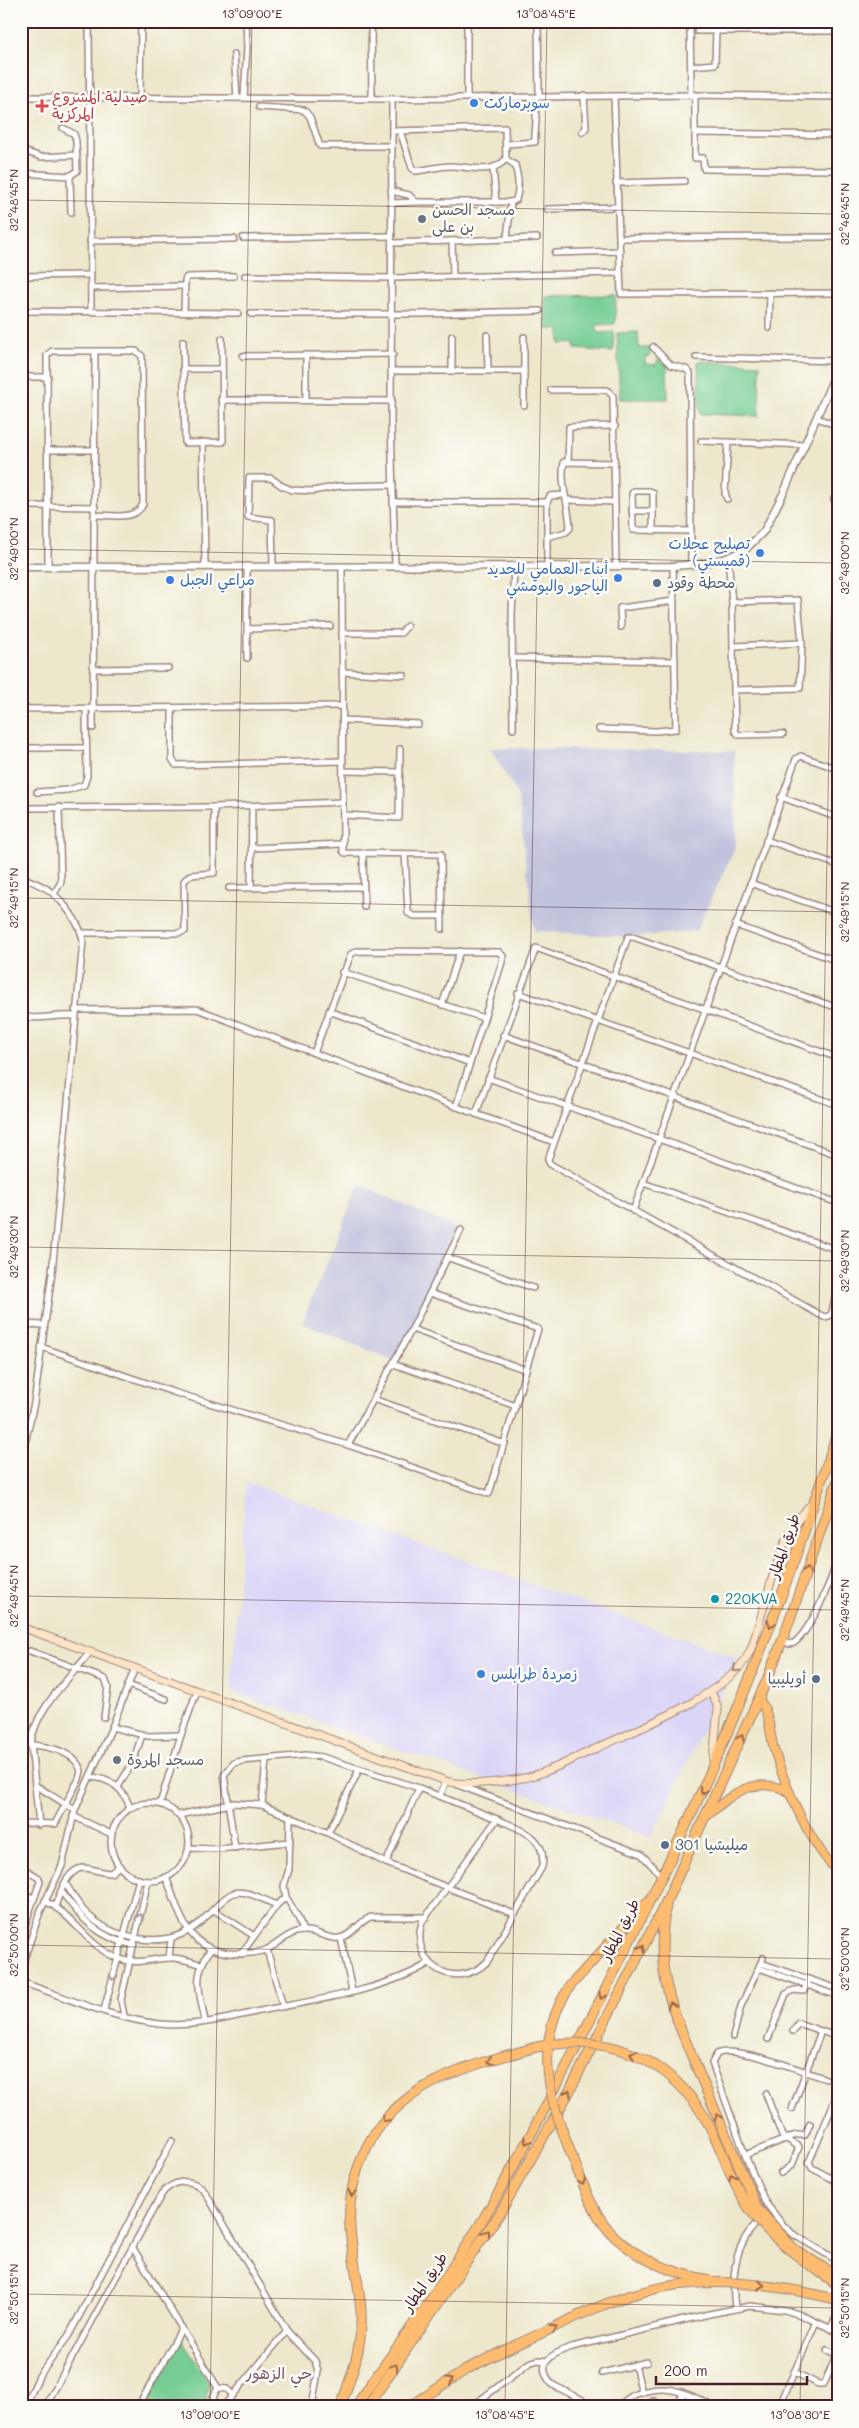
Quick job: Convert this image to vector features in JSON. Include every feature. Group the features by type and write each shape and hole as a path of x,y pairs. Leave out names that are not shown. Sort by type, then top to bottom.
{"highway":[{"name":"طريق المطار","path":"354,2407 424,2309 485,2214 532,2133 653,1895 696,1807 768,1631 838,1429"},
{"name":"طريق المطار","path":"367,2407 500,2213 568,2094 667,1900 759,1699 783,1640 838,1480"},
{"path":"653,1895 617,1931 570,1986 562,1998 553,2021 549,2039 547,2074 555,2112 586,2190 598,2214 615,2236 649,2262 688,2276 722,2282 788,2288 838,2300"},
{"path":"667,1900 662,1928 662,1968 669,2001 757,2208 794,2249 838,2277"},
{"path":"340,2407 355,2365 361,2313 350,2229 353,2186 366,2147 378,2126 409,2096 452,2074 507,2056 563,2042 605,2044 632,2054 666,2073 692,2100 709,2124 745,2202 771,2235 792,2253 838,2285"},
{"path":"409,2407 469,2368 509,2348 635,2294 666,2286 722,2282"}],"main road":[{"path":"21,1627 450,1782 521,1778 540,1774 656,1720 712,1691 748,1656 784,1548 797,1521 814,1501"},
{"path":"712,1691 718,1708 713,1766"},
{"path":"759,1699 768,1714 775,1754 790,1792 813,1837 838,1872"},
{"path":"704,1818 731,1795 744,1788 768,1785 790,1792"}],"street":[{"path":"89,21 88,98 91,312"},
{"path":"140,98 141,21"},
{"path":"244,97 247,47 246,21"},
{"path":"372,21 372,98"},
{"path":"467,21 467,97"},
{"path":"690,21 695,158 704,158 704,169 838,170"},
{"path":"538,24 539,96"},
{"path":"691,66 715,64 716,30"},
{"path":"697,31 838,31"},
{"path":"234,54 237,97"},
{"path":"21,97 392,99 584,95 838,97"},
{"path":"582,132 586,128 584,95"},
{"path":"614,96 620,252 619,273 620,291 622,294 838,293"},
{"path":"484,98 487,104 522,103 535,109 537,114 534,124 535,142 507,144"},
{"path":"392,99 392,401 395,565"},
{"path":"258,107 304,110 310,117 320,146 392,146"},
{"path":"21,173 70,176 77,171 74,134 63,128"},
{"path":"392,131 505,128 506,159"},
{"path":"400,131 412,168 415,171 450,166 471,169 493,168 506,159"},
{"path":"695,133 838,135"},
{"path":"21,150 27,154 42,157 77,155"},
{"path":"21,156 27,154"},
{"path":"391,203 511,202 516,200 519,190 519,178 515,165 506,159"},
{"path":"493,168 496,202"},
{"path":"70,176 71,212"},
{"path":"616,182 684,181"},
{"path":"391,191 409,195 416,202"},
{"path":"507,238 511,202"},
{"path":"547,209 617,207"},
{"path":"244,238 392,236"},
{"path":"619,238 838,237"},
{"path":"90,240 234,238"},
{"path":"392,243 537,238"},
{"path":"452,241 453,277"},
{"path":"555,253 620,252"},
{"path":"245,276 392,278 619,273"},
{"path":"21,276 91,275"},
{"path":"184,312 184,286 187,277 234,276"},
{"path":"91,288 184,286"},
{"path":"770,293 770,328"},
{"path":"21,311 238,313"},
{"path":"251,314 392,312 421,314 540,311"},
{"path":"487,335 488,370"},
{"path":"452,336 452,370"},
{"path":"524,338 524,405"},
{"path":"183,341 185,443 223,442 221,400 222,339"},
{"path":"653,347 671,365 686,368 690,373 691,565"},
{"path":"48,567 47,450 49,352 136,351 142,356 144,504 140,511 134,515 95,515"},
{"path":"94,728 95,352"},
{"path":"243,356 393,354"},
{"path":"306,355 306,400"},
{"path":"696,357 838,361"},
{"path":"21,567 93,568 274,565 673,566 714,562 745,550 764,531 805,446 838,368"},
{"path":"183,369 222,369"},
{"path":"393,371 524,371"},
{"path":"21,377 48,377"},
{"path":"551,390 607,390 613,396 616,565"},
{"path":"221,400 392,401"},
{"path":"817,418 838,426"},
{"path":"568,462 569,427 615,426"},
{"path":"701,441 805,446"},
{"path":"203,442 205,566"},
{"path":"727,500 725,494 728,442"},
{"path":"47,450 95,450"},
{"path":"547,537 569,530 569,507 565,498 563,464 568,462 615,463"},
{"path":"274,565 272,520 248,517 249,478 271,478 292,490 319,490 339,486 393,486"},
{"path":"653,531 652,492 636,491 632,494 632,529 653,531 691,531"},
{"path":"547,566 547,502 550,496 614,502"},
{"path":"393,502 547,502"},
{"path":"30,506 95,507"},
{"path":"632,511 653,512"},
{"path":"728,558 732,602 737,734 783,734"},
{"path":"247,566 248,658"},
{"path":"342,566 342,844 345,853 441,854 442,929"},
{"path":"513,729 514,566"},
{"path":"599,729 676,730 673,566"},
{"path":"732,602 798,600 802,643 800,688 734,690"},
{"path":"621,627 620,608 674,601"},
{"path":"247,628 330,626"},
{"path":"342,633 401,632 407,626"},
{"path":"734,646 802,643"},
{"path":"512,658 675,661"},
{"path":"93,668 168,668"},
{"path":"342,672 404,675"},
{"path":"21,710 342,706"},
{"path":"172,708 172,759 176,765 343,761"},
{"path":"37,792 68,790 84,785 87,776 86,710"},
{"path":"343,720 418,724"},
{"path":"21,756 24,750 29,748 86,748"},
{"path":"343,815 398,819 400,750"},
{"path":"633,1211 781,797 798,757 838,769"},
{"path":"343,771 400,772"},
{"path":"781,797 838,818"},
{"path":"21,808 214,807 343,802"},
{"path":"251,888 252,806"},
{"path":"54,894 60,882 59,807"},
{"path":"81,932 178,933 185,931 184,880 190,875 214,873 214,807"},
{"path":"766,840 838,866"},
{"path":"252,848 342,844"},
{"path":"363,853 364,907"},
{"path":"405,854 408,914 414,916 442,916"},
{"path":"21,877 54,894 81,932 82,945 52,1273 34,1403 21,1461"},
{"path":"750,883 838,913"},
{"path":"229,888 364,886"},
{"path":"735,926 838,960"},
{"path":"838,1008 630,937 625,941 548,1159 549,1163 824,1317 832,1313 838,1282"},
{"path":"476,1114 518,993 534,950 537,947 838,1058"},
{"path":"314,1053 347,958 351,954 357,951 499,952 503,956 456,1107"},
{"path":"442,1004 460,951"},
{"path":"342,972 484,1018"},
{"path":"518,993 838,1105"},
{"path":"21,1016 34,1018 75,1013 197,1009 554,1142"},
{"path":"329,1011 470,1064"},
{"path":"503,1035 838,1155"},
{"path":"488,1078 838,1204"},
{"path":"643,1183 838,1250"},
{"path":"348,1445 412,1329 449,1258 461,1230"},
{"path":"449,1258 533,1288"},
{"path":"41,1346 173,1392 348,1445 489,1494 538,1329 430,1293"},
{"path":"21,1324 44,1325"},
{"path":"412,1329 526,1370"},
{"path":"392,1364 516,1406"},
{"path":"373,1399 505,1444"},
{"path":"783,1640 789,1644 794,1643 802,1635 829,1586 838,1559"},
{"path":"30,1652 102,1678 107,1682 104,1717"},
{"path":"40,1825 31,1744 36,1722 90,1652"},
{"path":"21,1968 45,1901 62,1866 75,1810 112,1727 135,1668"},
{"path":"128,1685 166,1699"},
{"path":"160,1804 181,1735 198,1691"},
{"path":"112,1727 142,1735 181,1735"},
{"path":"118,1787 133,1762 142,1735"},
{"path":"21,1744 31,1744 59,1751 78,1764 81,1775 55,1824 40,1825 21,1822"},
{"path":"235,1848 224,1782 224,1775 228,1768 234,1763 242,1761 314,1755 419,1788 496,1819 530,1834 540,1845 543,1852 542,1867 491,1956 481,1967 454,1974 440,1972 429,1963 422,1949 421,1927 425,1917 496,1819"},
{"path":"262,1805 266,1759"},
{"path":"328,1833 359,1770"},
{"path":"90,1777 105,1779 118,1787 125,1796 130,1808"},
{"path":"440,1796 450,1782 641,1854 662,1876"},
{"path":"35,1785 75,1810"},
{"path":"386,1864 419,1788"},
{"path":"144,1803 160,1804 179,1815 188,1831 189,1848 178,1868 166,1877 148,1881 128,1874 118,1866 112,1854 111,1834 117,1819 130,1808 144,1803"},
{"path":"179,1815 228,1804 262,1805 328,1833 386,1864 514,1914"},
{"path":"73,1816 111,1834"},
{"path":"290,1817 289,1869 284,1886 286,1897 298,1917 303,1931"},
{"path":"189,1848 235,1848 290,1842"},
{"path":"55,1906 71,1874 79,1869 109,1873 118,1866"},
{"path":"21,1868 40,1880 21,1936"},
{"path":"166,1877 188,1932 201,1945 211,1949 241,1954 267,1950 288,1936 303,1931 313,1931 334,1938 341,1938 347,1936 364,1920 371,1917 425,1917"},
{"path":"104,2010 139,1879"},
{"path":"124,2016 121,2000 148,1881"},
{"path":"66,1883 82,1908 102,1925 134,1938 153,1940 170,1938 188,1932 226,1897 236,1892 247,1893 277,1905"},
{"path":"61,1892 76,1912 93,1929 122,1943 133,1945"},
{"path":"21,1893 34,1898"},
{"path":"241,1954 277,1905 286,1897"},
{"path":"45,1901 55,1906 93,1943 118,1958 129,1961 148,1962 169,1958 200,1964"},
{"path":"76,1912 82,1908"},
{"path":"214,1910 254,1936"},
{"path":"169,1958 170,1938"},
{"path":"341,1938 352,1991"},
{"path":"205,2022 199,1984 200,1964 211,1949"},
{"path":"267,1950 283,2006"},
{"path":"21,1982 124,2016 168,2025 205,2022 352,1991 407,1975 429,1963"},
{"path":"733,2037 741,2006 761,1963 838,1996"},
{"path":"808,1982 838,1989"},
{"path":"768,2039 786,1994 794,1990 804,1991 808,1982"},
{"path":"793,2031 798,2023 835,2036"},
{"path":"792,2109 820,2031"},
{"path":"826,2080 771,2061 726,2051 713,2058 712,2068 758,2189 771,2211 793,2234 838,2261"},
{"path":"838,2093 809,2162 812,2168 838,2182"},
{"path":"766,2094 781,2134 799,2147 792,2165 781,2173"},
{"path":"745,2155 796,2135 805,2135 810,2124"},
{"path":"25,2407 39,2376 69,2335 172,2141"},
{"path":"45,2407 156,2203 168,2187 180,2182 196,2184 205,2192 287,2331 312,2357 317,2366 312,2407"},
{"path":"735,2308 732,2278 738,2255 750,2230 771,2211"},
{"path":"133,2248 218,2388"},
{"path":"597,2407 554,2385 545,2373 547,2360 554,2352 735,2308 768,2307 801,2315 838,2332"},
{"path":"830,2329 836,2321 838,2314"},
{"path":"779,2407 816,2322"},
{"path":"138,2407 182,2328"},
{"path":"223,2407 287,2331"},
{"path":"794,2372 818,2384 824,2384 836,2357 834,2353 827,2350"},
{"path":"471,2407 529,2364 538,2360 547,2360"},
{"path":"602,2373 647,2362"},
{"path":"635,2365 642,2393"},
{"path":"218,2388 227,2389 233,2394"},
{"path":"216,2407 213,2397 218,2388"},
{"path":"619,2407 628,2398 642,2393 666,2389 684,2393 714,2407"},
{"path":"677,2407 684,2393"},
{"path":"653,2401 667,2407"}],"shaded area":[{"path":"490,748 734,751 736,846 696,931 633,937 534,931 518,796"},
{"path":"359,1185 454,1227 399,1363 302,1323"},
{"name":"زمردة طرابلس","path":"246,1482 738,1658 651,1837 231,1691"}],"green space":[{"path":"616,295 615,324 596,325 598,333 614,332 613,352 575,349 575,343 560,344 559,329 546,329 545,296"},
{"path":"638,332 639,348 651,348 650,356 645,357 645,364 656,365 658,359 667,365 668,399 620,399 617,333"},
{"path":"698,361 760,364 759,416 700,414"},
{"path":"181,2339 209,2383 206,2398 212,2407 145,2407"}],"place":[{"name":"سوبرماركت","path":"474,103"},
{"name":"صيدلية المشروع المركزية","path":"42,106"},
{"name":"مسجد الحسن بن على","path":"422,219"},
{"name":"تصليح عجلات (قميستي)","path":"760,553"},
{"name":"أبناء العمامي للحديد الياجور والبومشي","path":"618,578"},
{"name":"مراعي الجبل","path":"170,580"},
{"name":"محطة وقود","path":"657,583"},
{"name":"220KVA","path":"715,1599"},
{"name":"زمردة طرابلس","path":"481,1674"},
{"name":"أويليبيا","path":"816,1679"},
{"name":"مسجد المروة","path":"117,1760"},
{"name":"ميليشيا 301","path":"665,1845"}],"district":[{"name":"حي الزهور","path":"279,2373"}]}
